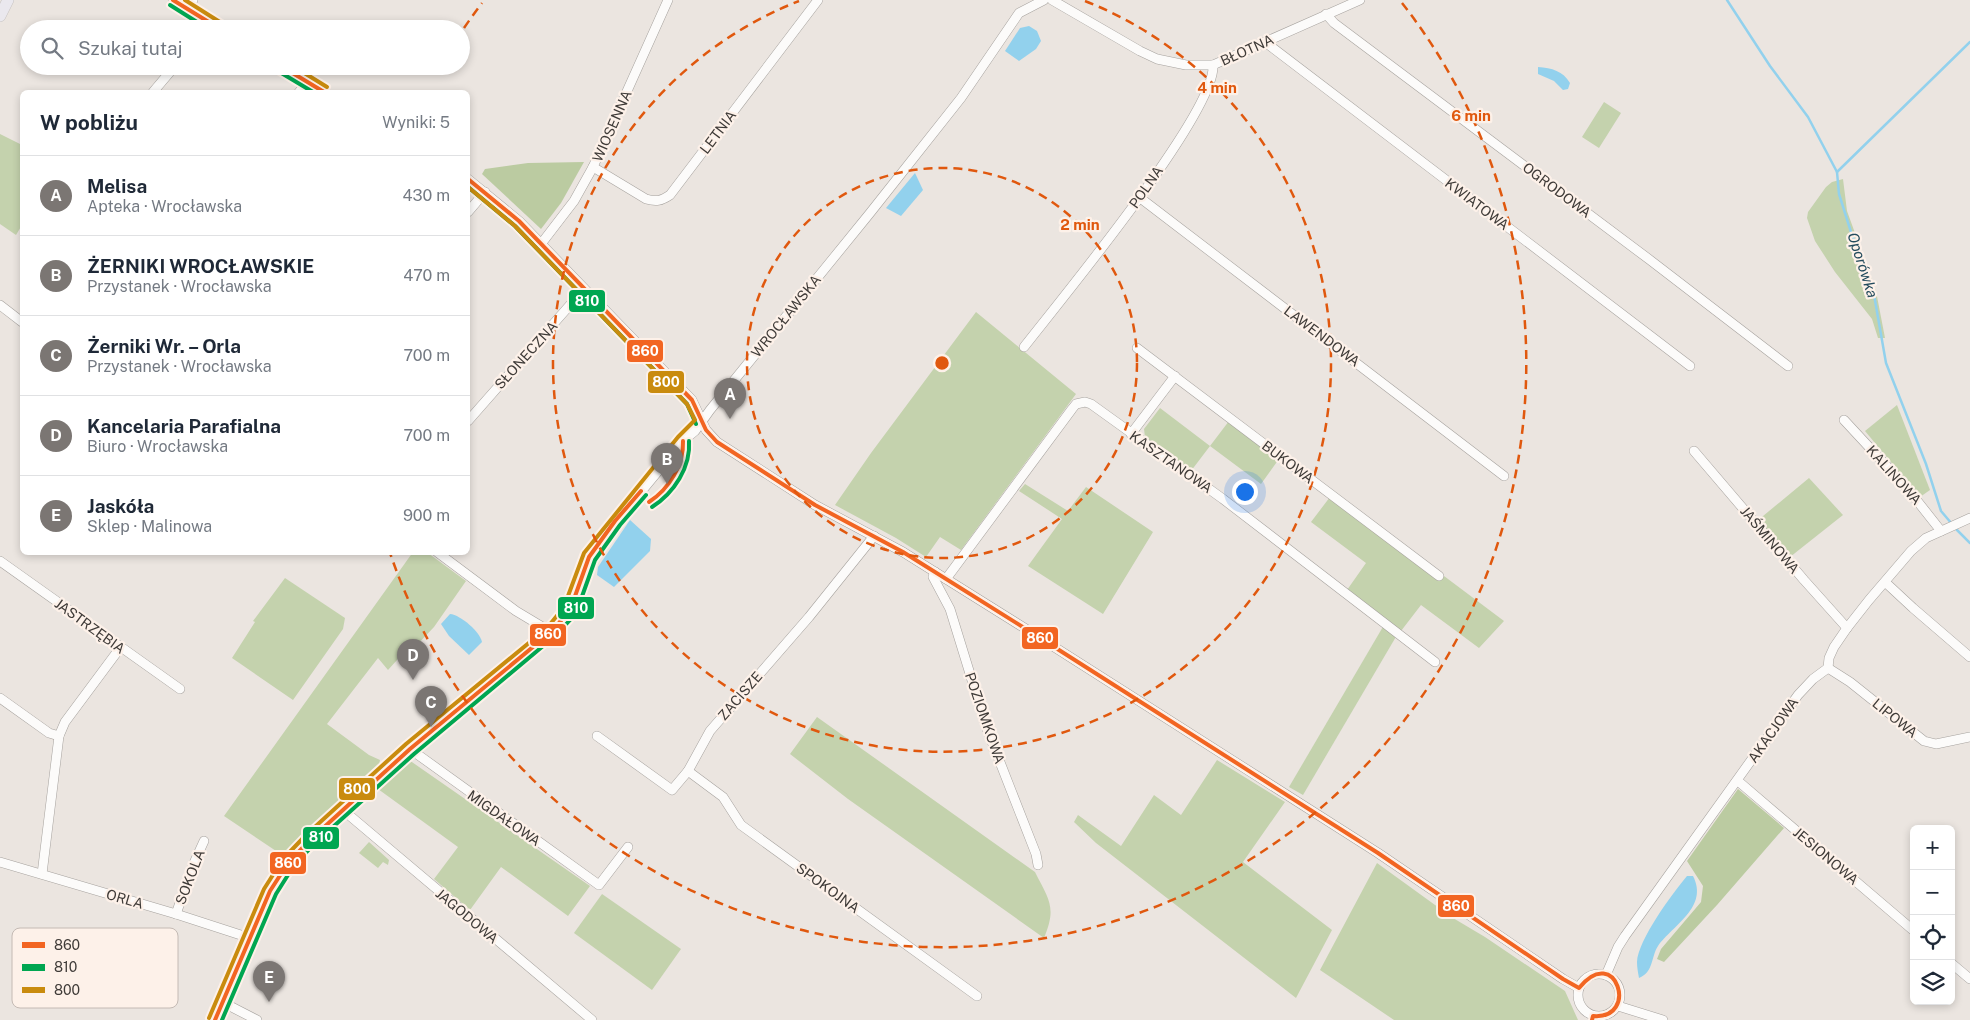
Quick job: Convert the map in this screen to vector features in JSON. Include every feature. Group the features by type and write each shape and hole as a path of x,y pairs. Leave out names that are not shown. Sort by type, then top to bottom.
{"main road":[{"path":"0,16 8,0"}],"street":[{"path":"173,0 201,20"},
{"path":"188,9 193,0"},
{"name":"WIOSENNA","path":"541,244 574,201 594,167 668,0"},
{"name":"LETNIA","path":"594,167 654,202 661,201 670,195 818,0"},
{"name":"WROCŁAWSKA","path":"215,1020 270,891 288,863 310,840 410,749 551,632 566,616 590,557 602,538 683,442 695,431 961,98 1019,13 1028,3 1044,0"},
{"name":"BŁOTNA","path":"1052,0 1140,51 1157,59 1186,65 1213,65 1355,1"},
{"name":"OGRODOWA","path":"1326,14 1334,23 1788,366"},
{"name":"KWIATOWA","path":"1265,42 1690,366"},
{"name":"POLNA","path":"1024,347 1139,197 1186,128 1201,102 1214,73 1213,65"},
{"path":"155,90 167,75"},
{"path":"295,75 320,90"},
{"path":"301,90 308,83"},
{"path":"470,181 519,221 692,400 711,438 815,505 874,536 946,578 1378,853 1564,980 1579,988"},
{"path":"470,210 485,192"},
{"name":"LAWENDOWA","path":"1139,197 1504,476"},
{"name":"SŁONECZNA","path":"470,419 584,289"},
{"path":"0,305 20,320"},
{"name":"BUKOWA","path":"1138,348 1439,576"},
{"path":"1131,434 1175,376"},
{"name":"KASZTANOWA","path":"946,578 1076,404 1085,402 1091,404 1223,499 1436,662"},
{"name":"KALINOWA","path":"1844,420 1907,488 1949,528"},
{"name":"JAŚMINOWA","path":"1694,451 1847,628"},
{"path":"1828,668 1829,658 1834,647 1847,628 1911,551 1926,538 1970,518"},
{"name":"ZACISZE","path":"597,736 672,790 688,771 710,731 809,617 874,536"},
{"path":"441,555 516,611 551,632"},
{"name":"JASTRZĘBIA","path":"0,561 180,689"},
{"name":"POZIOMKOWA","path":"935,572 933,577 950,609 987,730 1036,854 1038,865"},
{"path":"1885,582 1970,657"},
{"path":"42,874 59,736 65,722 120,648"},
{"name":"LIPOWA","path":"1828,668 1850,682 1924,741 1936,744 1970,737"},
{"name":"AKACJOWA","path":"1606,975 1622,941 1798,696 1813,679 1828,668"},
{"path":"0,698 49,733 59,736"},
{"name":"MIGDAŁOWA","path":"410,749 424,761 598,885 628,847"},
{"name":"SPOKOJNA","path":"688,771 723,797 741,825 977,996"},
{"name":"JESIONOWA","path":"1738,781 1910,928"},
{"name":"JAGODOWA","path":"343,810 592,1020"},
{"name":"SOKOLA","path":"176,914 204,841"},
{"name":"ORLA","path":"0,862 250,938"},
{"path":"1955,966 1970,979"},
{"path":"1597,974 1606,975 1613,979 1620,990 1618,1006 1603,1017 1592,1018 1580,1006 1577,994 1579,988 1588,977 1597,974"},
{"path":"222,1002 257,1020"},
{"path":"1618,1006 1663,1020"}],"green space":[{"path":"1604,102 1621,113 1599,148 1582,137"},
{"path":"0,134 20,144 20,228 16,235 0,224"},
{"path":"584,162 561,203 541,229 482,174 485,169 528,163"},
{"path":"1843,179 1847,211 1876,291 1885,338 1878,338 1872,319 1835,272 1815,241 1807,218 1808,212 1826,187 1832,182"},
{"path":"976,312 1076,394 961,550 940,537 926,557 896,538 835,505 871,453"},
{"path":"1897,405 1930,490 1920,497 1865,431"},
{"path":"1160,408 1210,446 1191,471 1145,437 1144,429"},
{"path":"1229,421 1279,459 1261,484 1210,446"},
{"path":"1809,478 1843,515 1790,557 1757,521"},
{"path":"1025,484 1068,511 1086,487 1153,532 1103,614 1028,566 1062,519 1019,491"},
{"path":"1330,497 1440,580 1444,576 1504,621 1479,648 1421,605 1401,631 1347,590 1366,563 1311,522"},
{"path":"411,555 431,555 466,581 434,627 414,648 406,650 388,670 378,658 327,724 369,755 380,760 379,765 282,855 224,816"},
{"path":"285,578 345,618 343,629 293,700 232,658 255,622 253,621"},
{"path":"1384,625 1397,635 1303,795 1289,787"},
{"path":"817,717 1035,872 1050,904 1051,911 1044,938 848,799 790,754"},
{"path":"409,760 590,886 568,916 501,867 470,910 434,879 458,847 378,789"},
{"path":"1217,760 1285,802 1243,862 1332,930 1296,998 1096,843 1074,822 1078,815 1121,846 1154,795 1181,815"},
{"path":"1738,789 1784,828 1664,962 1657,959 1661,949 1701,902 1703,886 1687,861"},
{"path":"369,842 389,860 388,865 383,862 378,868 359,853"},
{"path":"1377,863 1453,918 1485,937 1565,991 1578,1020 1394,1020 1320,970"},
{"path":"602,894 681,949 652,990 574,933"}],"water":[{"path":"1029,26 1037,31 1041,41 1036,49 1019,61 1005,51 1020,28"},
{"path":"1538,67 1552,69 1560,73 1570,83 1568,89 1563,90 1554,81 1538,74"},
{"path":"915,173 923,190 901,216 886,208"},
{"path":"630,520 651,539 650,551 614,587 597,575 598,567"},
{"path":"450,614 459,617 474,629 481,638 482,642 469,655 449,636 441,624"},
{"path":"1687,876 1693,876 1697,887 1693,906 1658,946 1650,968 1639,978 1637,962 1643,942 1665,905"}],"waterway":[{"name":"Oporówka","path":"1727,0 1770,66 1808,117 1837,172 1839,194 1851,232 1873,289 1886,363 1926,464 1941,511 1952,524"},
{"path":"1837,172 1970,42"},
{"name":"Oporówka","path":"1955,528 1970,543"}],"transit line":[{"name":"860","path":"173,0 205,20"},
{"name":"800","path":"185,0 217,20"},
{"name":"810","path":"170,5 194,20"},
{"name":"810","path":"285,75 310,90"},
{"name":"860","path":"296,75 321,90"},
{"name":"800","path":"308,75 327,87"},
{"name":"860","path":"470,181 519,221 692,400 706,430 717,442 815,505 903,552 1026,629 1378,853 1563,979 1579,988 1592,976 1603,974 1612,978 1617,986 1619,997 1616,1007 1607,1014 1593,1016 1592,1020"},
{"name":"810","path":"470,189 515,226 687,404 696,424"},
{"name":"800","path":"209,1018 264,889 283,859 306,835 406,744 547,628 560,612 568,596 584,553 678,437 695,420 687,404 515,226 470,189"},
{"name":"860","path":"649,502 663,490 674,476 681,459 683,441"},
{"name":"810","path":"652,507 674,487 680,478 687,460 689,441"},
{"name":"860","path":"215,1020 270,891 288,863 310,840 410,749 551,632 565,616 574,599 589,557 615,521 641,491"},
{"name":"810","path":"222,1020 276,894 293,867 314,844 414,754 555,636 570,620 580,602 595,560 620,525 646,495"}],"place":[{"name":"Melisa","path":"730,419"},
{"name":"ŻERNIKI WROCŁAWSKIE","path":"667,484"},
{"name":"Kancelaria Parafialna","path":"413,680"},
{"name":"Żerniki Wr. – Orla","path":"431,727"},
{"name":"Jaskóła","path":"269,1002"}]}
